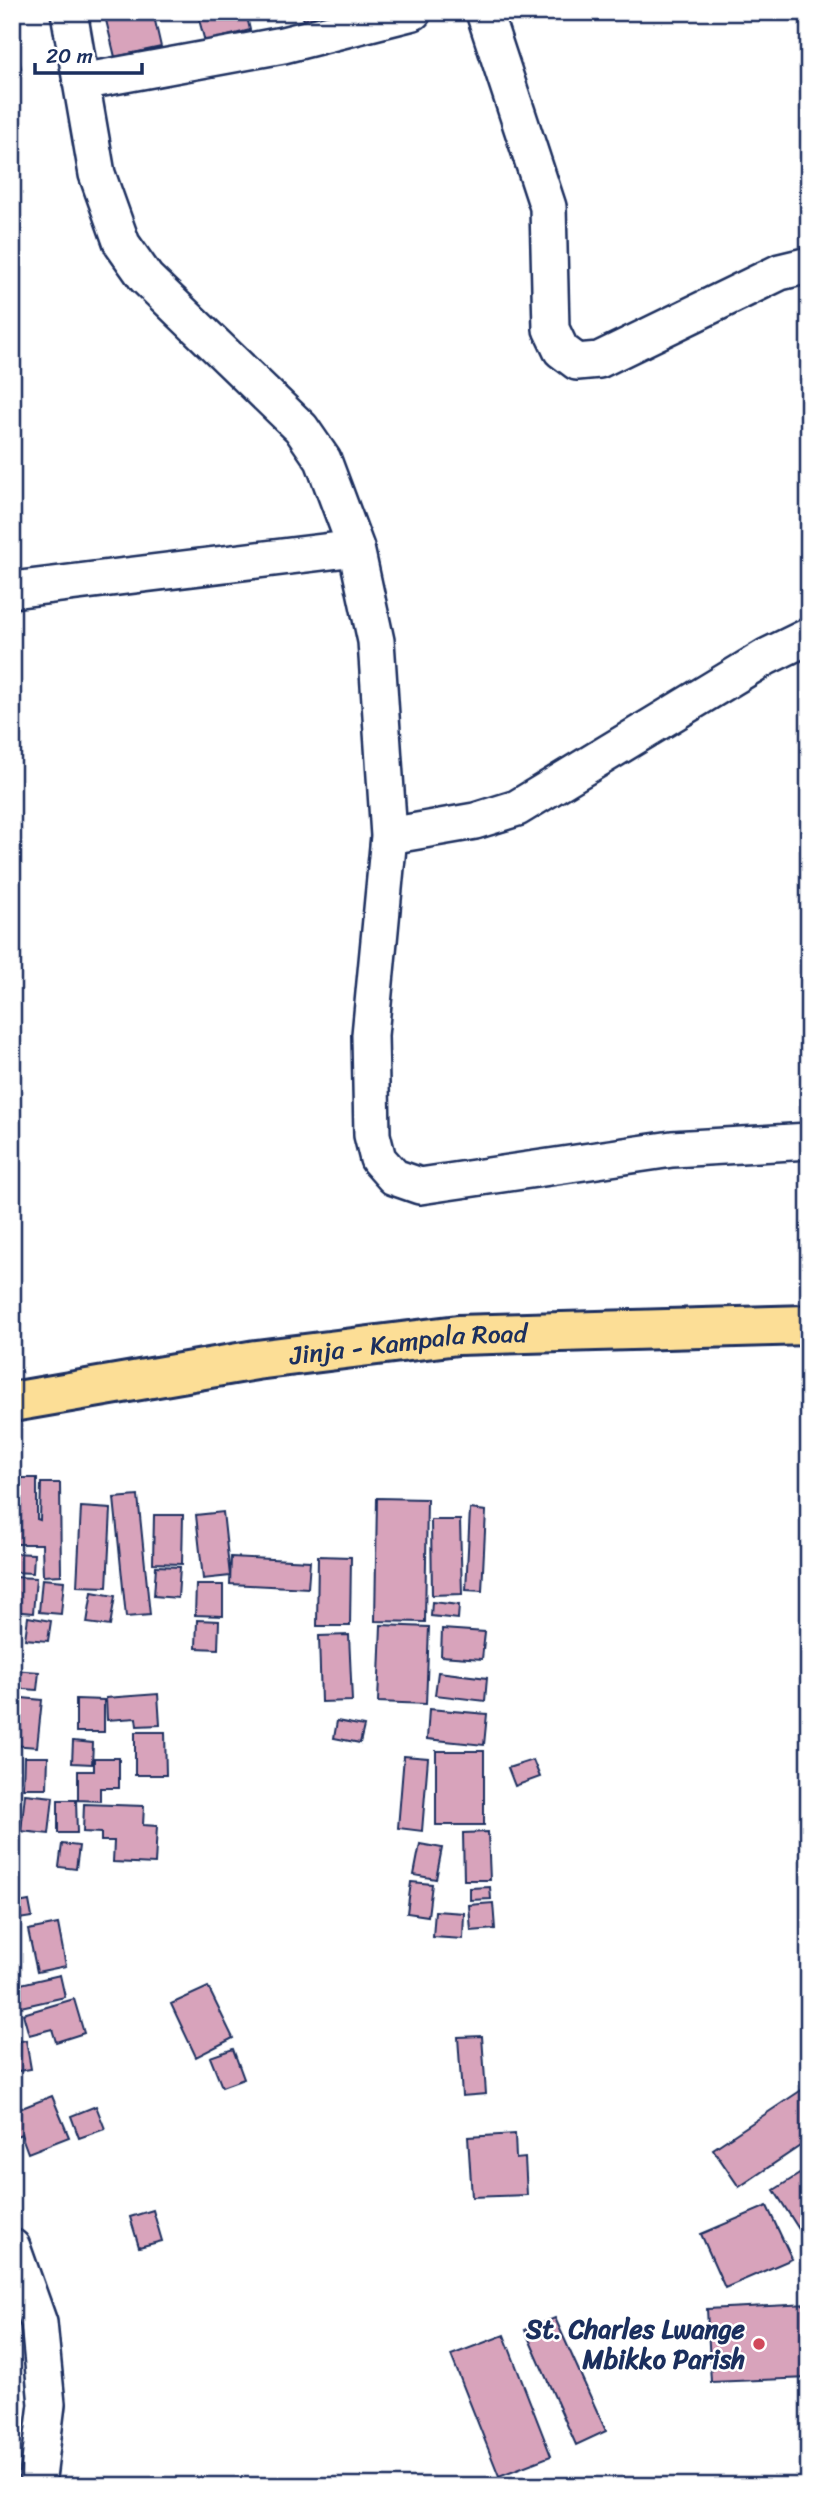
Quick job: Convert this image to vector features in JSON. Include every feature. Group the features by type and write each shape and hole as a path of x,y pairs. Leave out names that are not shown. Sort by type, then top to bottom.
{"highway":[{"name":"Jinja - Kampala Road","path":"12,1402 256,1360 458,1335 809,1325"}],"street":[{"path":"69,12 97,174 122,244 146,278 302,428 323,460 356,548 376,641 389,836 370,1035 372,1135 378,1159 394,1178 420,1186 671,1149 809,1142"},
{"path":"81,82 283,45 413,12"},
{"path":"484,12 548,207 551,329 561,350 577,362 599,360 780,272 809,265"},
{"path":"12,590 356,548"},
{"path":"389,836 475,821 517,808 766,657 809,635"},
{"path":"12,2247 39,2323 47,2404 37,2486"}],"building":[{"path":"104,12 153,12 161,47 115,57"},
{"path":"197,12 246,12 250,30 205,42"},
{"path":"301,12 321,12 321,15 304,20"},
{"path":"12,28 21,68 12,70"},
{"path":"12,1478 37,1478 37,1519 40,1520 41,1483 60,1483 61,1575 43,1576 42,1544 12,1544"},
{"path":"138,1496 150,1615 126,1617 114,1498"},
{"path":"377,1498 427,1499 425,1622 375,1621"},
{"path":"81,1507 111,1509 107,1587 77,1586"},
{"path":"470,1509 486,1511 482,1591 466,1590"},
{"path":"223,1512 230,1576 203,1579 196,1515"},
{"path":"154,1515 183,1515 182,1564 153,1563"},
{"path":"431,1520 460,1520 462,1594 432,1595"},
{"path":"12,1553 34,1554 33,1573 12,1572"},
{"path":"318,1556 351,1557 350,1626 317,1626"},
{"path":"231,1557 310,1561 308,1588 230,1584"},
{"path":"156,1566 180,1567 178,1598 154,1596"},
{"path":"12,1577 36,1578 33,1613 12,1611"},
{"path":"42,1579 64,1581 61,1614 39,1612"},
{"path":"196,1585 223,1585 223,1616 195,1615"},
{"path":"92,1592 115,1596 110,1626 87,1623"},
{"path":"432,1602 459,1605 458,1619 431,1616"},
{"path":"28,1617 51,1621 48,1641 25,1639"},
{"path":"12,1618 16,1618 16,1639 12,1639"},
{"path":"197,1620 219,1621 218,1649 196,1648"},
{"path":"381,1625 429,1627 426,1704 378,1702"},
{"path":"442,1629 485,1632 482,1659 441,1656"},
{"path":"349,1635 352,1701 321,1702 319,1636"},
{"path":"12,1670 39,1672 37,1690 12,1688"},
{"path":"438,1672 487,1678 485,1701 435,1695"},
{"path":"158,1694 160,1725 137,1726 136,1718 107,1720 106,1698"},
{"path":"12,1697 42,1700 37,1747 12,1745"},
{"path":"76,1699 104,1700 104,1732 76,1732"},
{"path":"429,1709 487,1714 484,1745 427,1739"},
{"path":"337,1721 364,1726 360,1743 334,1738"},
{"path":"135,1732 165,1732 166,1775 135,1775"},
{"path":"73,1741 93,1743 92,1764 72,1763"},
{"path":"436,1751 484,1751 484,1825 436,1825"},
{"path":"404,1756 428,1758 422,1831 398,1828"},
{"path":"24,1757 48,1757 47,1788 23,1788"},
{"path":"94,1758 119,1758 119,1788 100,1788 100,1801 78,1800 78,1771 94,1771"},
{"path":"533,1760 540,1777 515,1786 508,1768"},
{"path":"25,1794 53,1797 49,1834 21,1831"},
{"path":"58,1800 76,1800 77,1833 58,1833"},
{"path":"84,1804 144,1806 143,1825 157,1826 155,1864 113,1862 114,1841 101,1841 101,1833 83,1832"},
{"path":"488,1832 490,1880 464,1880 463,1833"},
{"path":"62,1844 79,1846 76,1869 59,1867"},
{"path":"420,1844 442,1848 436,1879 414,1875"},
{"path":"411,1882 432,1884 428,1916 407,1913"},
{"path":"490,1887 491,1899 470,1900 470,1888"},
{"path":"29,1901 32,1917 12,1920 12,1904"},
{"path":"493,1903 495,1929 471,1931 469,1905"},
{"path":"435,1911 464,1913 463,1939 433,1937"},
{"path":"58,1924 66,1966 37,1972 28,1930"},
{"path":"60,1975 65,1997 12,2009 12,1986"},
{"path":"208,1987 233,2038 196,2057 171,2004"},
{"path":"74,1999 84,2033 56,2042 52,2029 29,2035 23,2014"},
{"path":"482,2036 486,2094 462,2096 458,2037"},
{"path":"26,2040 31,2069 12,2072 12,2043"},
{"path":"233,2049 244,2079 222,2087 210,2057"},
{"path":"809,2085 809,2140 739,2187 713,2149"},
{"path":"52,2096 69,2137 28,2153 21,2134 12,2138 12,2112"},
{"path":"96,2106 105,2129 79,2138 71,2116"},
{"path":"515,2134 516,2159 525,2158 527,2195 472,2197 468,2137"},
{"path":"809,2168 809,2245 774,2190"},
{"path":"767,2206 792,2259 725,2288 701,2234"},
{"path":"153,2210 162,2241 139,2247 130,2217"},
{"name":"St. Charles Lwange Mbikko Parish","path":"809,2304 809,2378 711,2382 707,2309"},
{"path":"555,2318 606,2431 576,2445 525,2330"},
{"path":"504,2335 551,2456 499,2476 451,2355"}],"place":[{"name":"St. Charles Lwange Mbikko Parish","path":"759,2344"}]}
